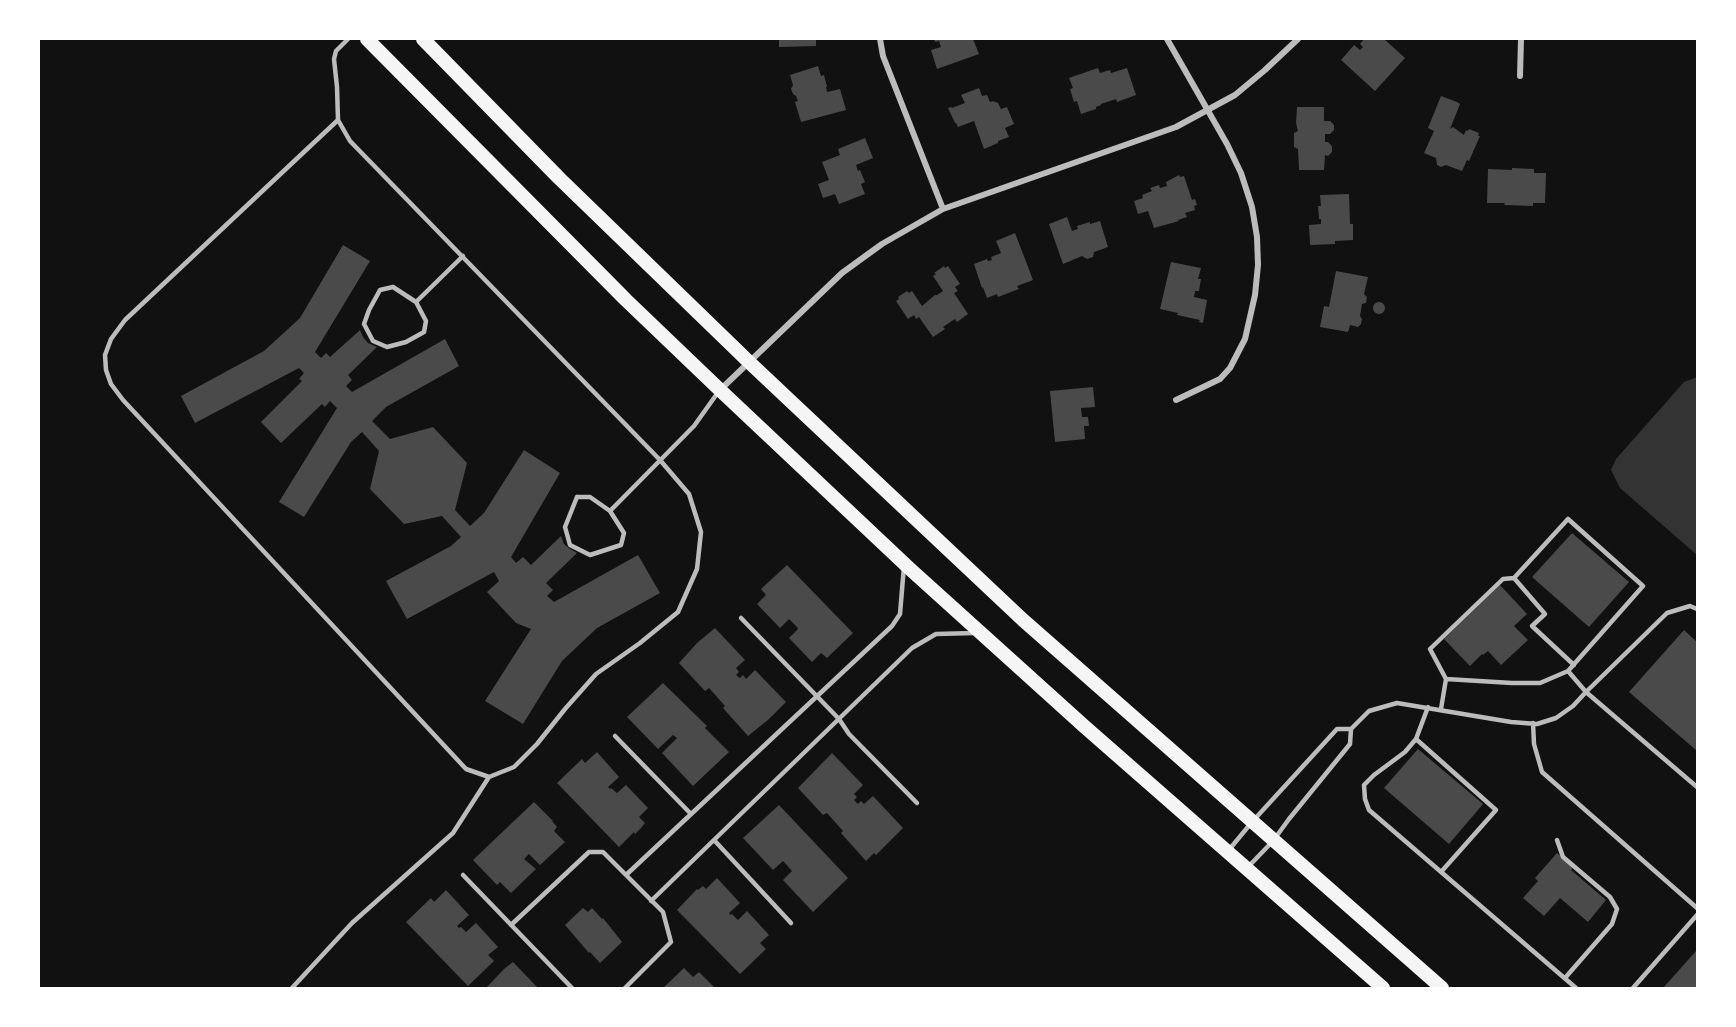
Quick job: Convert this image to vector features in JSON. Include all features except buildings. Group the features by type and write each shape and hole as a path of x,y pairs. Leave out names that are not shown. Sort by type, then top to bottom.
{"main road":[{"path":"367,39 626,300 904,564 1084,727 1383,988"},
{"path":"423,39 559,178 749,362 1023,620 1442,988"}],"street":[{"path":"880,39 883,56 943,209"},
{"path":"1167,39 1227,144 1241,174 1252,207 1257,237 1258,265 1255,295 1245,339 1230,368 1220,379 1176,399"},
{"path":"720,390 842,273 882,244 943,209 1176,127 1235,95 1298,39"},
{"path":"1520,76 1521,39"}],"lane":[{"path":"292,988 352,923 453,833 489,777 514,767 537,744 596,674 640,643 678,612 697,569 701,532 688,494 660,460 350,141 338,120 334,59 336,51 348,39"},
{"path":"338,120 125,320 111,339 105,355 106,370 111,384 123,400 466,768 489,777"},
{"path":"416,302 463,256"},
{"path":"393,287 416,302 426,321 424,332 406,342 387,347 373,341 364,324 380,290 393,287"},
{"path":"610,511 694,426 720,390"},
{"path":"577,497 590,497 610,511 624,533 621,545 590,555 570,545 565,527 577,497"},
{"path":"1441,709 1446,679 1430,649 1503,579 1514,578 1568,519 1643,586 1568,671 1540,682 1512,683 1446,679"},
{"path":"626,875 892,626 900,614 904,564"},
{"path":"1514,578 1545,614 1532,626 1574,665"},
{"path":"1247,869 1273,841 1350,744 1351,729 1369,711 1397,703 1511,722 1537,724 1556,718 1573,706 1667,613 1690,606 1697,609"},
{"path":"741,618 917,803"},
{"path":"651,901 912,648 936,634 981,633"},
{"path":"1568,671 1586,692 1697,787"},
{"path":"1428,707 1416,739 1405,752 1364,785 1369,810 1576,988"},
{"path":"1533,723 1534,744 1542,772 1697,908"},
{"path":"1227,852 1337,729 1351,729"},
{"path":"615,736 691,814"},
{"path":"1416,739 1496,810 1442,872"},
{"path":"714,840 791,923"},
{"path":"1557,840 1563,856 1610,897 1617,909 1612,924 1565,978"},
{"path":"511,925 589,852 603,852 663,912 671,942 625,988"},
{"path":"463,875 572,988"},
{"path":"1633,988 1697,915"}],"shaded area":[{"path":"1697,377 1697,555 1620,488 1611,470 1616,459 1684,382"}]}
